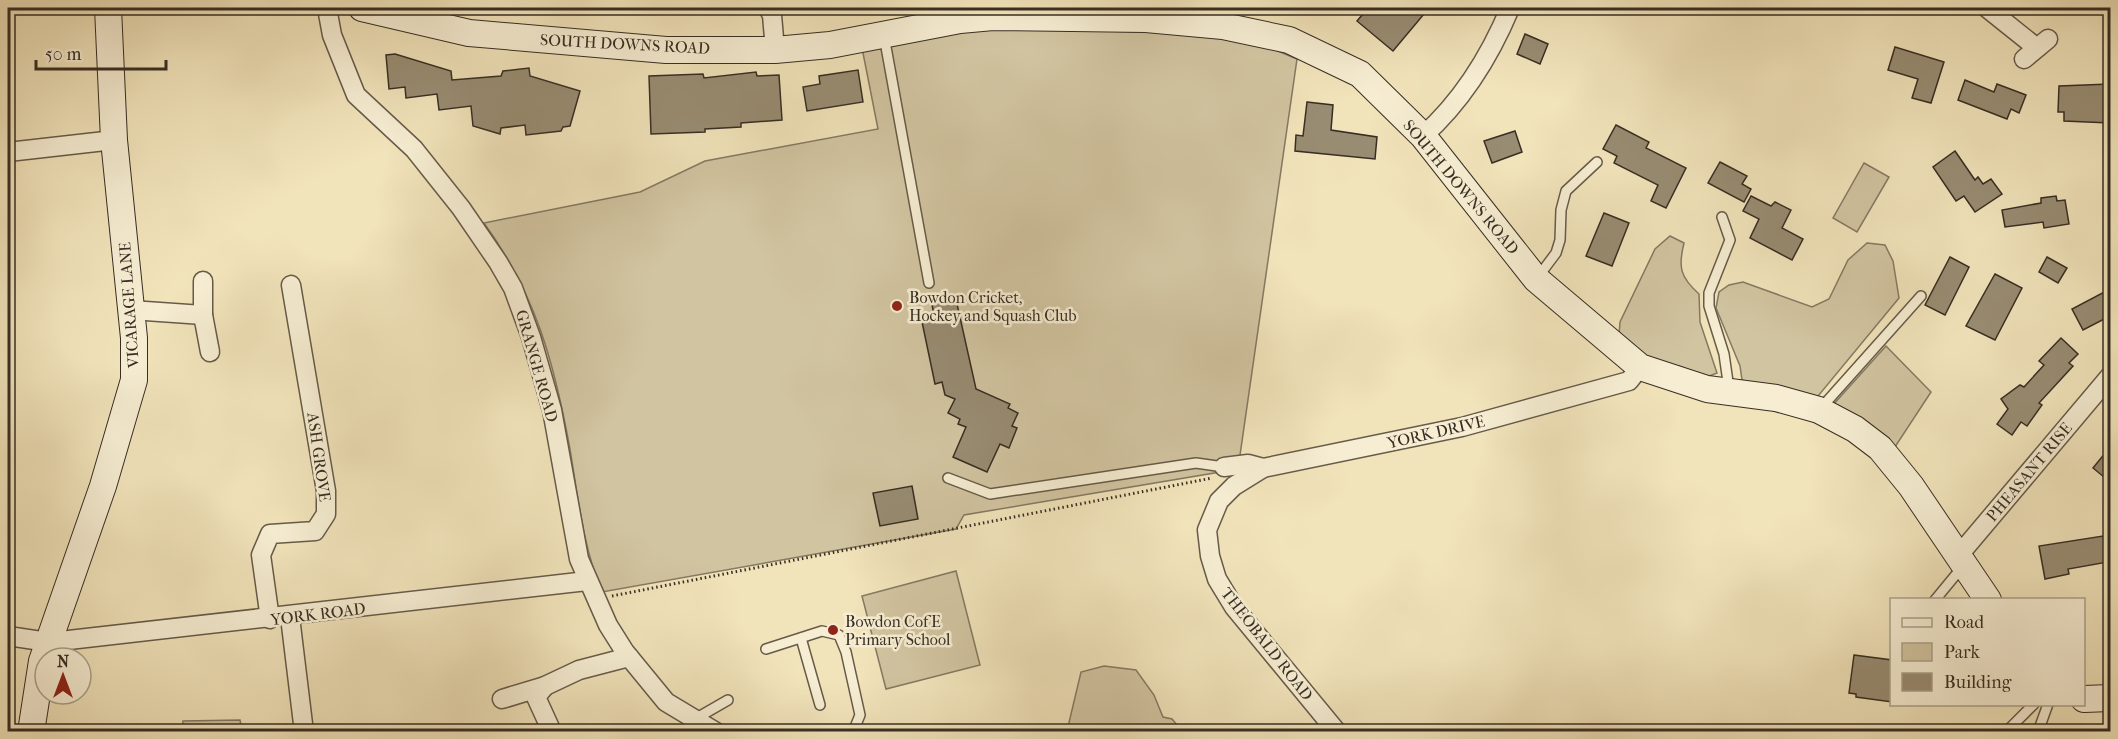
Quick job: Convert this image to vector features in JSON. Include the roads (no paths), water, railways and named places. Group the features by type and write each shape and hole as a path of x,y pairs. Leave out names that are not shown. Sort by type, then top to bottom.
{"main road":[{"name":"VICARAGE LANE","path":"31,732 48,642 103,486 132,395 135,364 114,140 108,8"},
{"name":"SOUTH DOWNS ROAD","path":"362,8 469,33 666,50 774,50 830,45 993,17 1146,19 1226,16 1289,40 1360,74 1423,136 1536,279 1641,367 1663,376 1729,393 1776,398 1819,410 1855,429 1880,448 1911,486 1987,598"},
{"path":"2085,699 2110,698"}],"street":[{"name":"GRANGE ROAD","path":"327,8 332,35 356,95 414,149 461,208 513,288 531,337 552,410 574,538 587,582 608,625 666,702 716,732"},
{"path":"768,8 772,15 774,50"},
{"path":"1423,136 1447,115 1467,89 1510,8"},
{"path":"1987,8 2036,49"},
{"path":"8,152 114,140"},
{"path":"203,281 203,315 210,352"},
{"name":"ASH GROVE","path":"270,619 261,555 270,534 315,531 326,514 326,491 291,285"},
{"path":"131,310 203,315"},
{"name":"YORK DRIVE","path":"1224,467 1248,464 1263,468 1462,427 1629,381 1641,367"},
{"name":"PHEASANT RISE","path":"1962,560 2107,388"},
{"name":"THEOBALD ROAD","path":"1263,468 1234,486 1219,501 1207,530 1210,556 1217,579 1234,607 1337,732"},
{"name":"YORK ROAD","path":"8,636 48,642 290,617 587,582"},
{"path":"290,617 304,732"},
{"path":"502,699 545,686 579,670 630,657"},
{"path":"545,686 536,697 552,732"}],"lane":[{"path":"884,34 929,283"},
{"path":"1536,279 1558,247 1561,210 1566,191 1597,162"},
{"path":"1722,217 1730,240 1709,293 1709,306 1724,354 1729,393"},
{"path":"1819,410 1921,296"},
{"path":"948,478 990,494 1196,463 1224,467"},
{"path":"1936,598 1962,560"},
{"path":"766,649 822,632 838,635 846,652 860,715 853,732"},
{"path":"801,638 820,705"},
{"path":"695,719 728,700"},
{"path":"2006,732 2033,706"},
{"path":"2038,732 2048,706"}],"place":[{"name":"Bowdon Cricket, Hockey and Squash Club","path":"897,306"},
{"name":"Bowdon CofE Primary School","path":"833,630"}]}
